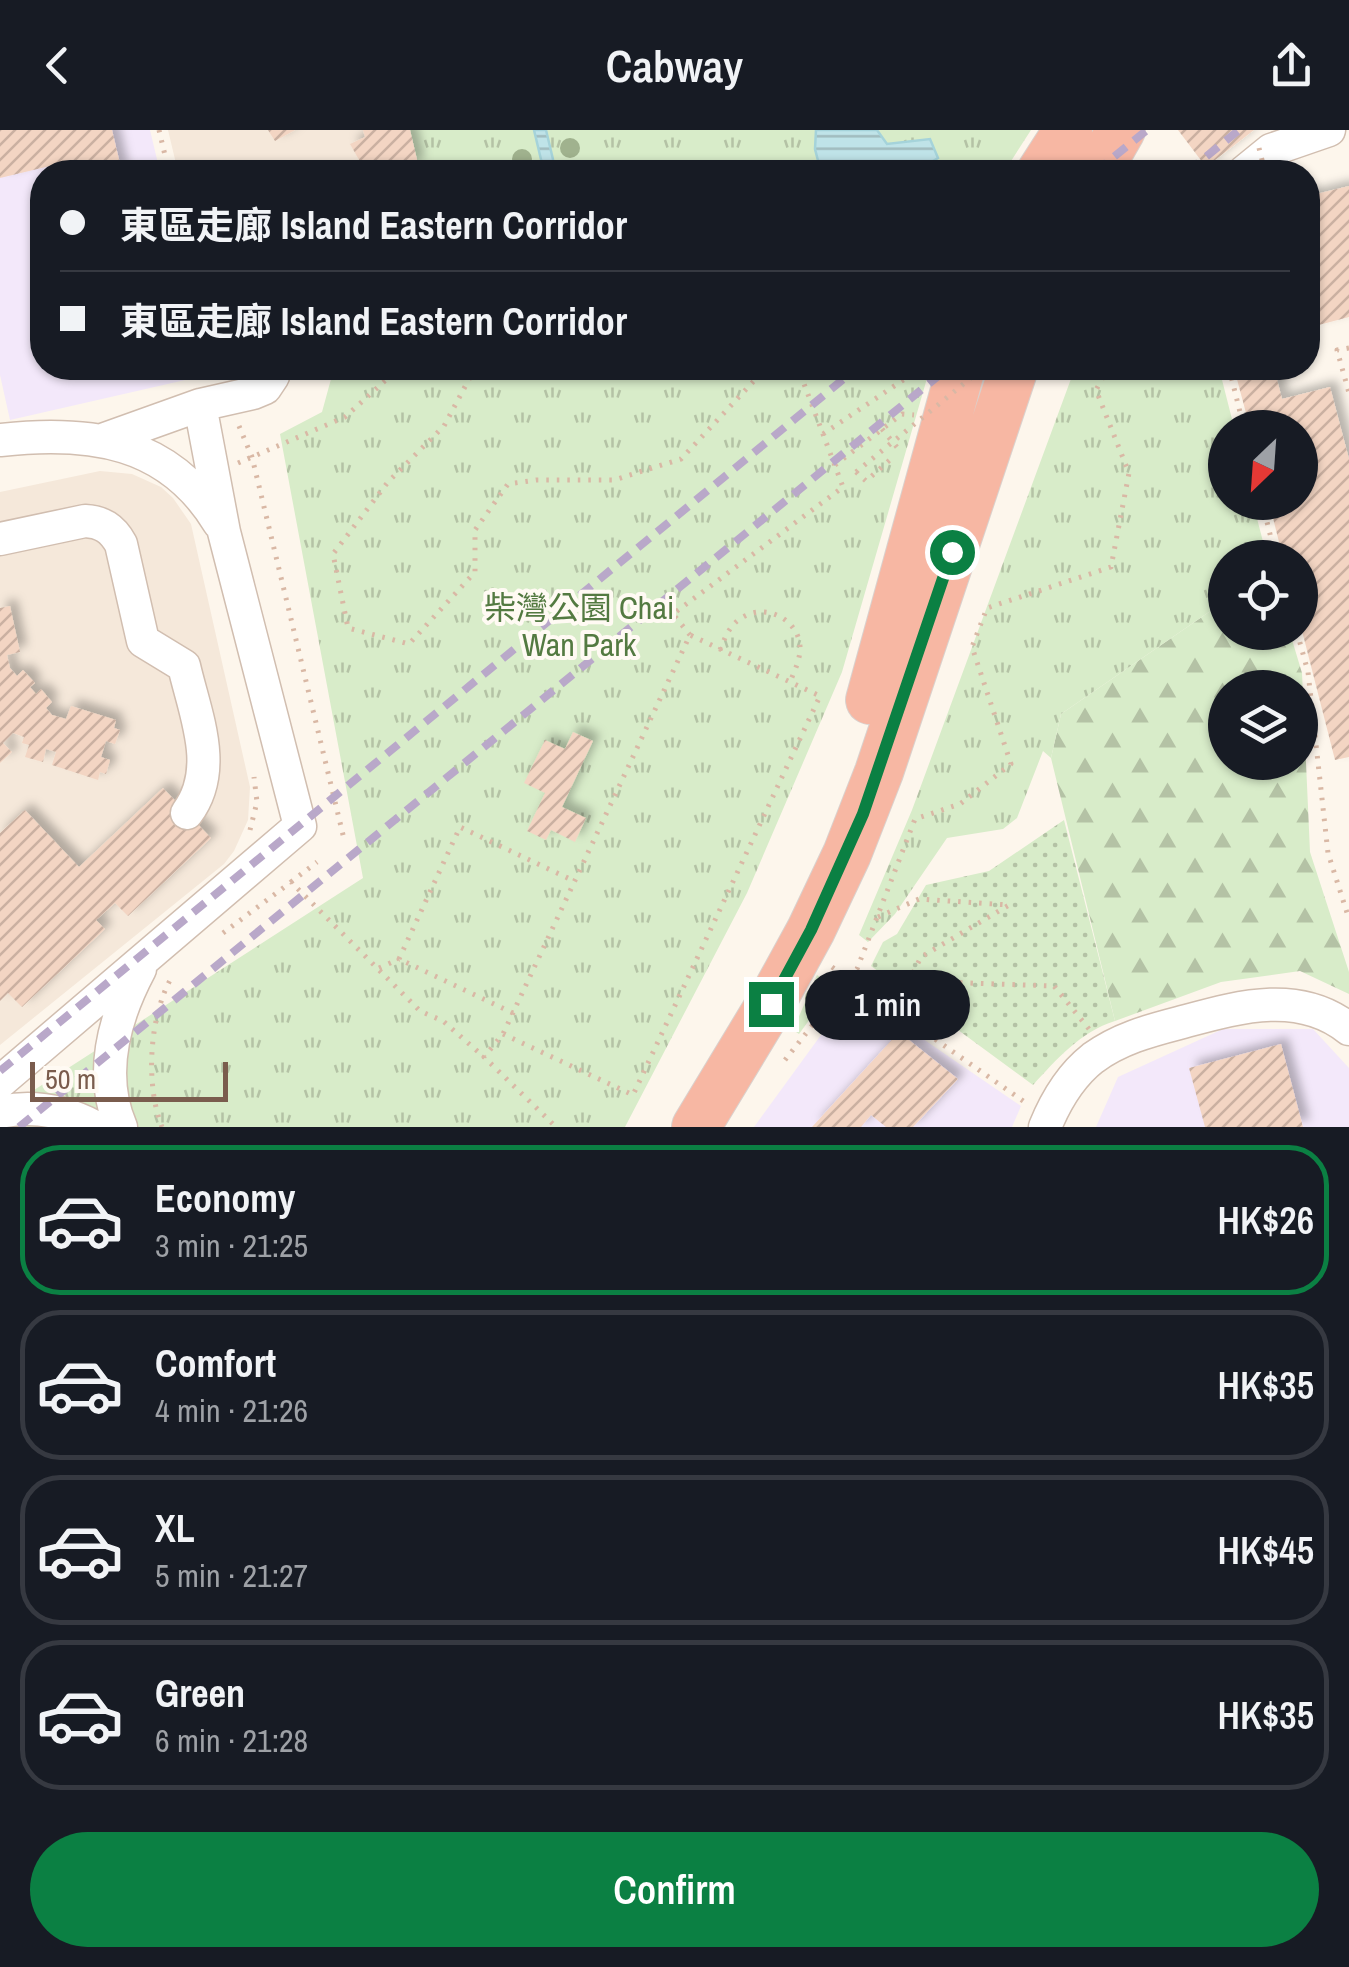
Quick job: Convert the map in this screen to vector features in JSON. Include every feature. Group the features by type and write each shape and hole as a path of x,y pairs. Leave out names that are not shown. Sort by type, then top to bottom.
{"highway":[{"path":"1048,160 1068,130"},
{"path":"1104,160 1122,130"},
{"path":"659,1127 725,1028 771,941 822,830 876,679 958,380"},
{"path":"696,1127 771,1004 846,854 878,772 1010,380"}],"street":[{"path":"1125,160 1135,130"},
{"path":"1251,160 1312,132"},
{"path":"105,439 200,405 265,388 270,380"},
{"path":"0,1082 300,826 224,532 200,405"},
{"path":"168,416 156,423 148,436 150,451 192,487 224,532"},
{"path":"0,440 62,436 105,439 159,462"},
{"path":"0,539 84,520 96,522 115,534 121,544 143,641 184,666 205,767 200,792 188,813"},
{"path":"121,1127 109,1079 111,1046 130,986 147,956"},
{"path":"1045,1127 1053,1107 1076,1073 1107,1048 1140,1034 1230,1009 1266,1004 1305,1007 1338,1020 1349,1029"},
{"path":"0,1112 50,1110 95,1127"}],"path":[{"path":"159,130 166,160"},
{"path":"1349,348 1337,350 1349,393"},
{"path":"344,839 252,456 345,418 386,380"},
{"path":"469,380 444,426 388,482 333,554 348,628 408,644 475,572 475,530 508,484 614,480 680,460 755,380"},
{"path":"503,1034 633,1095 820,696 690,635 673,614 843,487 802,380"},
{"path":"822,434 902,380"},
{"path":"891,460 866,481 856,472 967,380"},
{"path":"785,1060 857,968 914,819 960,804 1010,764 972,647 986,608 1111,567 1129,474 1096,390 1101,380"},
{"path":"1232,380 1240,410"},
{"path":"835,465 902,414 929,416"},
{"path":"882,429 900,453 890,443"},
{"path":"871,438 877,444"},
{"path":"720,650 734,623 744,616 755,612 779,615 796,631 800,643 790,682"},
{"path":"484,1057 503,1034 690,635"},
{"path":"1302,650 1308,672 1328,853 1349,918"},
{"path":"377,968 399,959 460,827 574,881"},
{"path":"218,938 317,862"},
{"path":"291,882 420,1010 443,1020 556,1127"},
{"path":"877,918 919,900 1009,905 922,957 910,981 1054,986 1094,1035"},
{"path":"399,959 513,1012"},
{"path":"821,960 1020,1098"},
{"path":"162,1127 156,1114 153,1073 156,1029 163,993 184,963"}],"shaded area":[{"path":"0,130 150,130 157,160 30,160 30,380 185,380 10,420 0,375"},
{"path":"168,130 410,130 417,160 175,160"},
{"path":"100,471 132,474 161,487 191,524 250,787 248,820 224,864 0,1045 0,492"},
{"path":"853,991 1021,1106 1012,1127 754,1127"},
{"path":"1223,1029 1313,1029 1349,1068 1349,1127 1096,1127 1118,1077"}],"green space":[{"path":"410,130 1031,130 1012,160 417,160"},
{"name":"柴灣公園 Chai Wan Park","path":"331,380 927,380 842,672 747,893 625,1127 0,1127 0,1112 363,878 280,434 322,412"},
{"path":"1071,380 1222,380 1230,410 1208,410 1208,520 1257,520 1263,540 1208,540 1208,613 1061,714 1051,758 1043,751 1017,818 1003,829 947,838 895,914 868,942 859,935 912,810"},
{"path":"1208,613 1208,650 1295,650 1301,670 1208,670 1208,780 1307,780 1310,852 1349,972 1349,994 1300,971 1221,982 1115,1021 1051,758 1061,714"},
{"path":"1064,820 1115,1021 1080,1039 1033,1085 871,966 883,942 897,934 926,885 989,871"},
{"path":"817,975 834,986 799,1034 793,1030"}],"water":[{"path":"534,130 546,130 553,160 541,160"},
{"path":"816,130 877,130 887,144 930,139 938,158 818,160"}],"building":[{"path":"0,130 112,130 119,160 30,160 30,171 0,178"},
{"path":"268,130 295,130 275,141"},
{"path":"363,130 410,130 417,160 359,160 350,144 365,137"},
{"path":"1178,130 1254,130 1215,160 1201,160"},
{"path":"1349,186 1349,317 1320,325 1320,193"},
{"path":"1237,380 1277,380 1282,399 1330,387 1349,459 1349,757 1335,760 1318,693 1318,670 1312,670 1307,650 1318,650 1318,540 1278,540 1274,520 1318,520 1318,410 1245,410"},
{"path":"10,606 20,652 7,655 10,668 17,676 23,670 35,683 30,687 36,694 41,689 52,702 46,708 52,715 66,719 71,706 116,720 114,728 120,730 115,744 106,741 101,757 110,760 106,774 100,772 98,780 52,765 56,752 46,749 43,762 25,757 29,745 22,743 24,737 13,733 3,743 12,752 0,763 0,608"},
{"path":"573,732 593,741 562,807 586,818 575,842 551,830 546,840 527,831 545,793 524,783 545,740 565,749"},
{"path":"163,788 211,838 128,916 115,903 96,920 105,929 22,1007 8,993 0,1001 0,833 25,810 79,867"},
{"path":"899,1032 958,1079 913,1127 886,1127 871,1115 861,1127 812,1127"},
{"path":"1281,1044 1303,1127 1205,1127 1189,1068"}],"railway":[{"path":"1110,160 1147,130"},
{"path":"1202,160 1239,130"},
{"path":"0,1071 842,380"},
{"path":"19,1127 933,380"}],"route":[{"path":"771,1004 830,891 863,814 952,552"}]}
